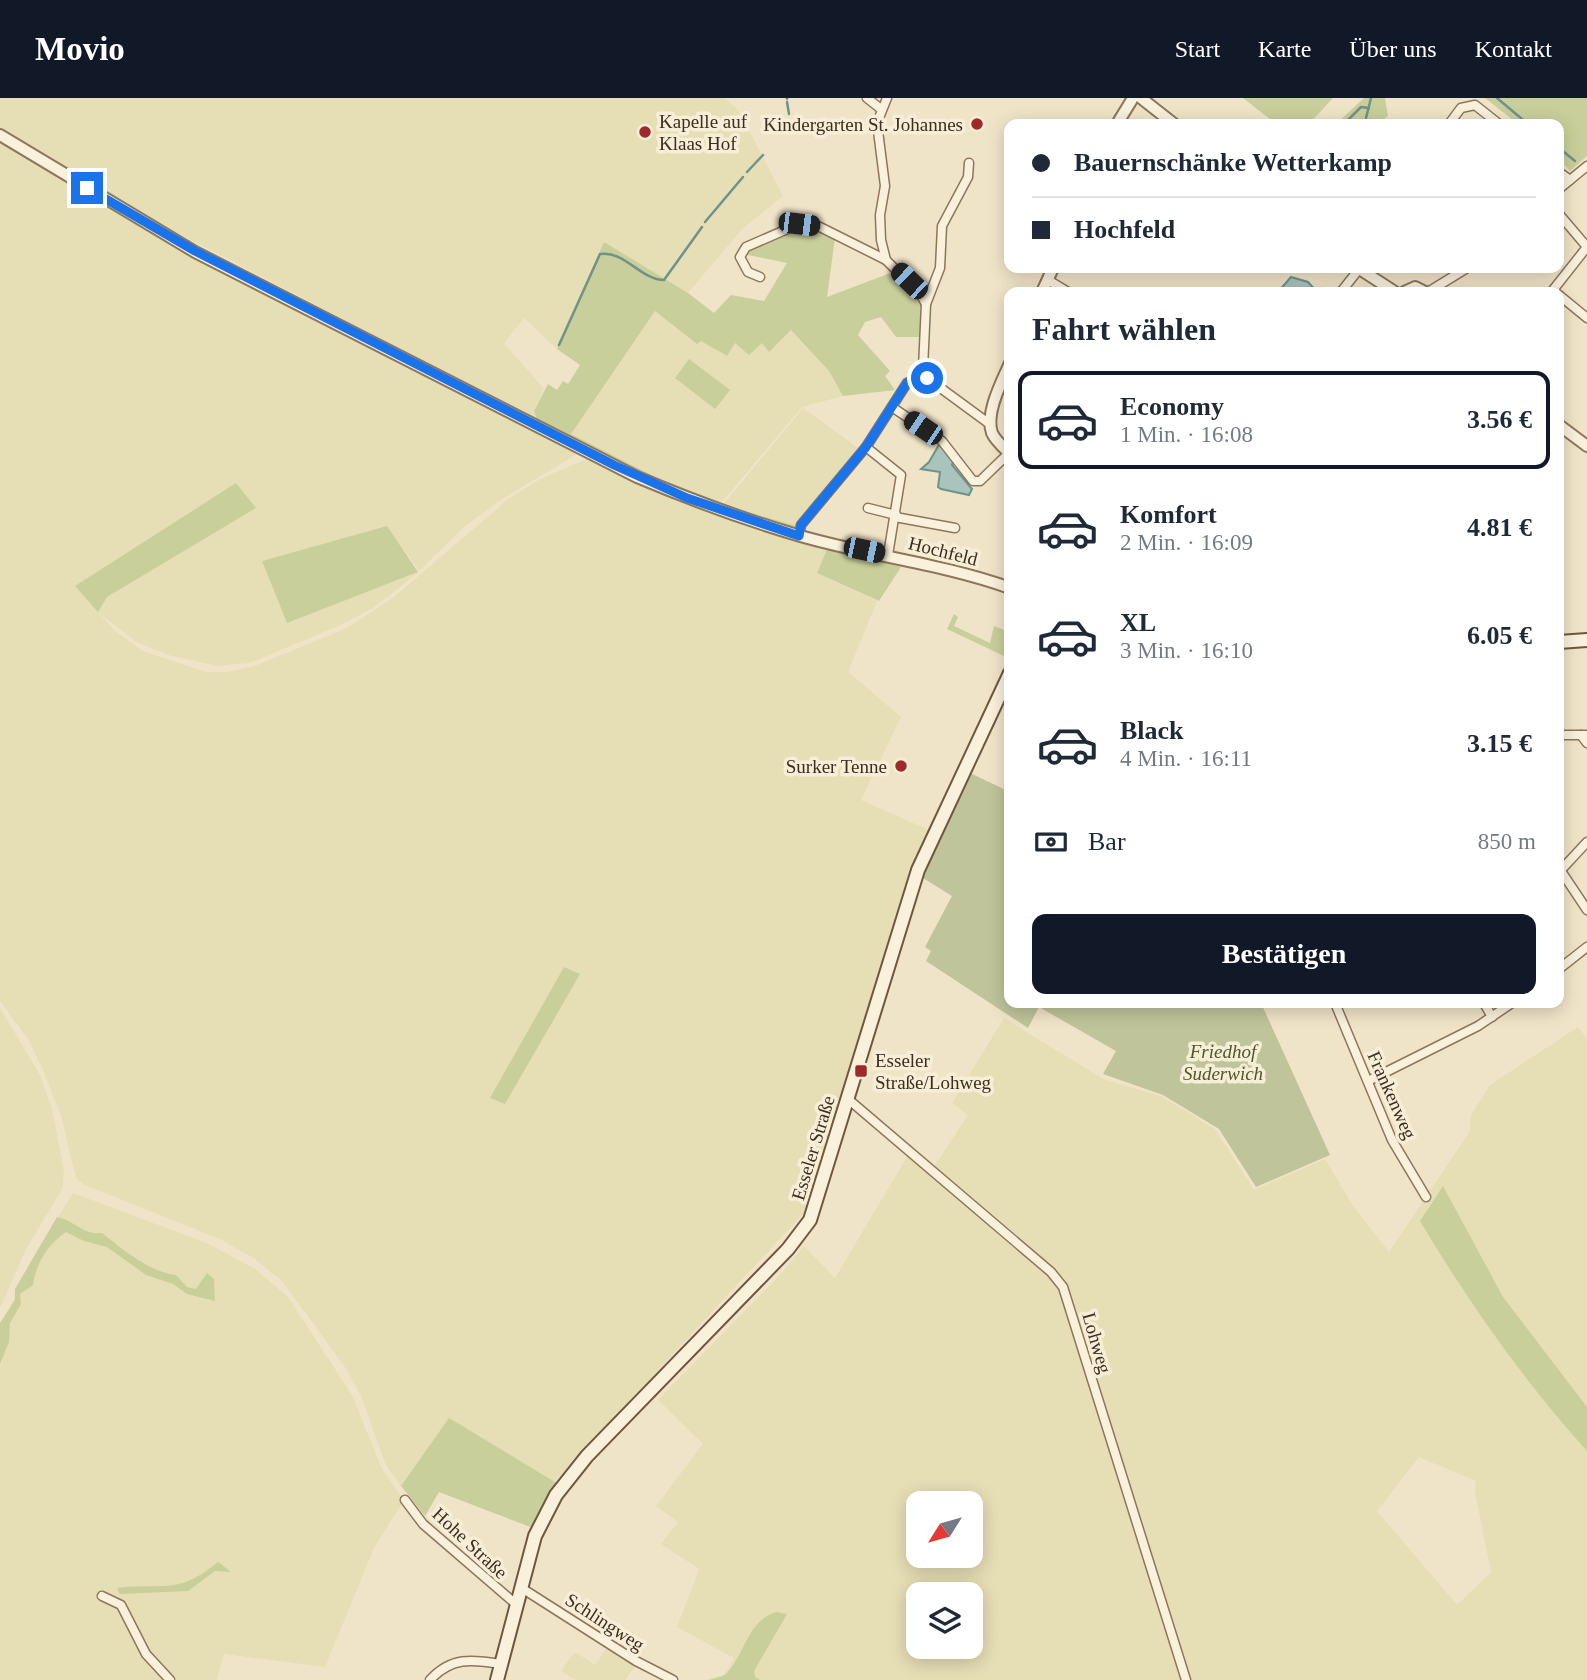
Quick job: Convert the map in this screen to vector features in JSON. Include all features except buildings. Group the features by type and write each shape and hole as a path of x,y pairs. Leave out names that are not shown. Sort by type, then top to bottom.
{"main road":[{"path":"1564,642 1587,640"},
{"name":"Esseler Straße","path":"497,1680 535,1536 547,1510 569,1476 788,1250 810,1220 918,870 1004,686"}],"street":[{"path":"867,98 881,109"},
{"path":"886,260 880,227 885,186 877,123 887,98"},
{"path":"1120,119 1133,98"},
{"path":"1140,98 1167,119"},
{"path":"1453,119 1461,108 1475,106 1492,119"},
{"name":"Hochfeld","path":"0,135 195,251 436,372 591,454 687,498 799,536 958,570 1004,586"},
{"path":"925,376 926,304 940,268 942,226 968,177 969,163"},
{"path":"1564,185 1587,166"},
{"path":"1564,176 1570,180"},
{"path":"1555,287 1587,247 1564,220"},
{"path":"760,277 748,272 740,257 746,247 799,224 820,227 886,260 922,295 926,304"},
{"path":"1044,287 1051,273"},
{"path":"1366,273 1388,287"},
{"path":"1435,287 1458,273"},
{"path":"1048,279 1060,287"},
{"path":"1564,299 1587,317"},
{"path":"799,536 801,525 866,447 907,383 925,376"},
{"path":"925,376 991,425"},
{"path":"1004,380 993,410 991,425 993,435 1004,448"},
{"path":"892,407 942,441 974,481 980,481 1004,459"},
{"path":"1564,429 1587,446"},
{"path":"866,447 901,475 888,555"},
{"path":"868,508 954,528"},
{"path":"1564,735 1584,735 1587,744"},
{"path":"1564,865 1587,842"},
{"path":"1564,875 1587,910"},
{"path":"1564,965 1587,947"},
{"name":"Frankenweg","path":"1337,1008 1392,1140 1426,1196"},
{"path":"1487,1008 1492,1017"},
{"path":"1367,1081 1424,1055 1505,1008"},
{"name":"Lohweg","path":"848,1099 1051,1272 1063,1287 1185,1680"},
{"name":"Hohe Straße","path":"405,1500 431,1531 517,1605"},
{"name":"Schlingweg","path":"520,1587 636,1661 673,1680"},
{"path":"102,1596 121,1605 146,1654 170,1680"},
{"path":"429,1680 440,1669 453,1662 465,1660 501,1664"}],"shaded area":[{"path":"0,98 725,98 739,111 783,196 742,229 688,293 604,243 557,349 524,318 504,343 544,389 534,411 537,420 170,229 0,127"},
{"path":"0,142 173,247 579,453 502,499 465,526 419,571 387,527 262,561 287,622 419,572 373,608 345,623 252,662 218,666 168,655 135,641 99,613 115,631 143,651 206,672 227,672 255,666 349,627 395,596 511,497 542,478 589,458 641,485 707,512 828,547 817,573 877,601 848,672 901,717 861,800 929,830 814,1202 555,1481 449,1419 401,1487 385,1463 361,1396 345,1367 282,1281 255,1259 222,1240 85,1185 76,1178 61,1116 43,1070 29,1041 0,1001","holes":["256,508 107,597 99,606 75,586"]},
{"path":"655,311 697,344 701,340 726,356 735,343 762,342 769,351 791,330 829,371 843,396 802,407 721,503 666,483 570,434"},
{"path":"803,408 861,450 797,526 723,505"},
{"path":"0,1008 40,1075 52,1109 64,1170 62,1189 26,1249 0,1308"},
{"path":"1004,1018 1103,1079 1161,1096 1215,1129 1254,1190 1325,1159 1353,1206 1389,1252 1470,1131 1471,1115 1490,1085 1578,1027 1587,1038 1587,1680 705,1680 724,1675 734,1658 677,1627 699,1569 661,1544 678,1522 656,1506 703,1444 658,1400 778,1277 804,1246 835,1278 911,1150 934,1167 968,1115 952,1103","holes":["1419,1457 1476,1481 1475,1492 1491,1572 1457,1605 1377,1511"]},
{"path":"73,1193 209,1244 255,1269 288,1297 352,1395 382,1469 404,1500 374,1548 325,1667 224,1654 217,1680 0,1680 0,1330 31,1261"},
{"path":"608,1646 636,1665 625,1680 576,1680 561,1671 575,1652 595,1665"}],"green space":[{"path":"1243,98 1333,98 1314,119 1270,119"},
{"path":"1364,98 1385,98 1388,116 1384,119 1341,119"},
{"path":"1485,98 1587,98 1587,156 1570,171 1564,164 1564,119 1512,119"},
{"path":"806,227 823,231 835,238 827,297 893,272 920,296 922,337 896,337 881,317 865,322 858,335 890,371 885,376 895,390 843,396 829,371 791,330 769,352 762,343 749,355 735,343 727,356 701,341 697,344 655,311 571,434 667,483 723,505 797,526 794,529 639,477 537,420 534,411 548,384 557,390 563,381 568,384 580,365 557,349 604,242 688,293 714,313 731,295 764,301 787,263 748,255 750,248"},
{"path":"689,359 730,390 715,409 675,378"},
{"path":"236,483 256,508 107,597 98,612 75,586"},
{"path":"387,526 418,572 287,623 262,561"},
{"path":"828,547 901,567 879,601 817,573"},
{"path":"954,614 958,617 954,626 990,643 994,626 1004,630 1004,656 947,629"},
{"name":"Friedhof Suderwich","path":"970,773 1004,789 1004,1008 1038,1008 1028,1028 926,961 931,951 925,947 952,896 923,878"},
{"path":"564,967 580,974 505,1104 490,1098"},
{"name":"Friedhof Suderwich","path":"1041,1008 1263,1008 1330,1155 1256,1187 1219,1129 1163,1095 1103,1074 1116,1051"},
{"path":"1443,1186 1503,1297 1587,1407 1587,1451 1541,1397 1498,1340 1420,1221"},
{"path":"57,1217 84,1230 102,1233 147,1265 176,1275 187,1287 196,1289 207,1273 214,1279 215,1301 187,1294 173,1284 146,1275 107,1247 84,1241 66,1232 44,1255 33,1285 20,1294 21,1304 10,1323 9,1342 0,1364 0,1323 15,1300 15,1289"},
{"path":"449,1418 557,1483 533,1528 439,1492 425,1516 401,1486"},
{"path":"218,1562 231,1572 215,1571 188,1591 120,1594 117,1588 180,1584 192,1580"},
{"path":"776,1612 787,1614 754,1671 755,1677 760,1680 710,1680 726,1674 752,1631 766,1616"}],"water":[{"path":"1291,277 1308,282 1312,287 1282,287"},
{"path":"940,443 954,458 952,465 972,489 969,495 941,489 938,487 940,472 921,469 929,462"}],"waterway":[{"path":"1366,118 1371,98"},
{"path":"1497,98 1522,119"},
{"path":"787,102 789,114"},
{"path":"1349,119 1361,107 1369,108"},
{"path":"1564,152 1575,161"},
{"path":"747,172 763,155"},
{"path":"705,222 743,177"},
{"path":"559,345 600,254 617,256 648,275 664,280 702,227"}],"place":[{"name":"Kindergarten St. Johannes","path":"977,124"},
{"name":"Kapelle auf Klaas Hof","path":"645,132"},
{"name":"Surker Tenne","path":"901,766"},
{"name":"Esseler Straße/Lohweg","path":"861,1071"}],"route":[{"path":"87,188 195,251 637,477 687,498 799,536 801,525 866,447 907,383 925,376 927,378"}]}
